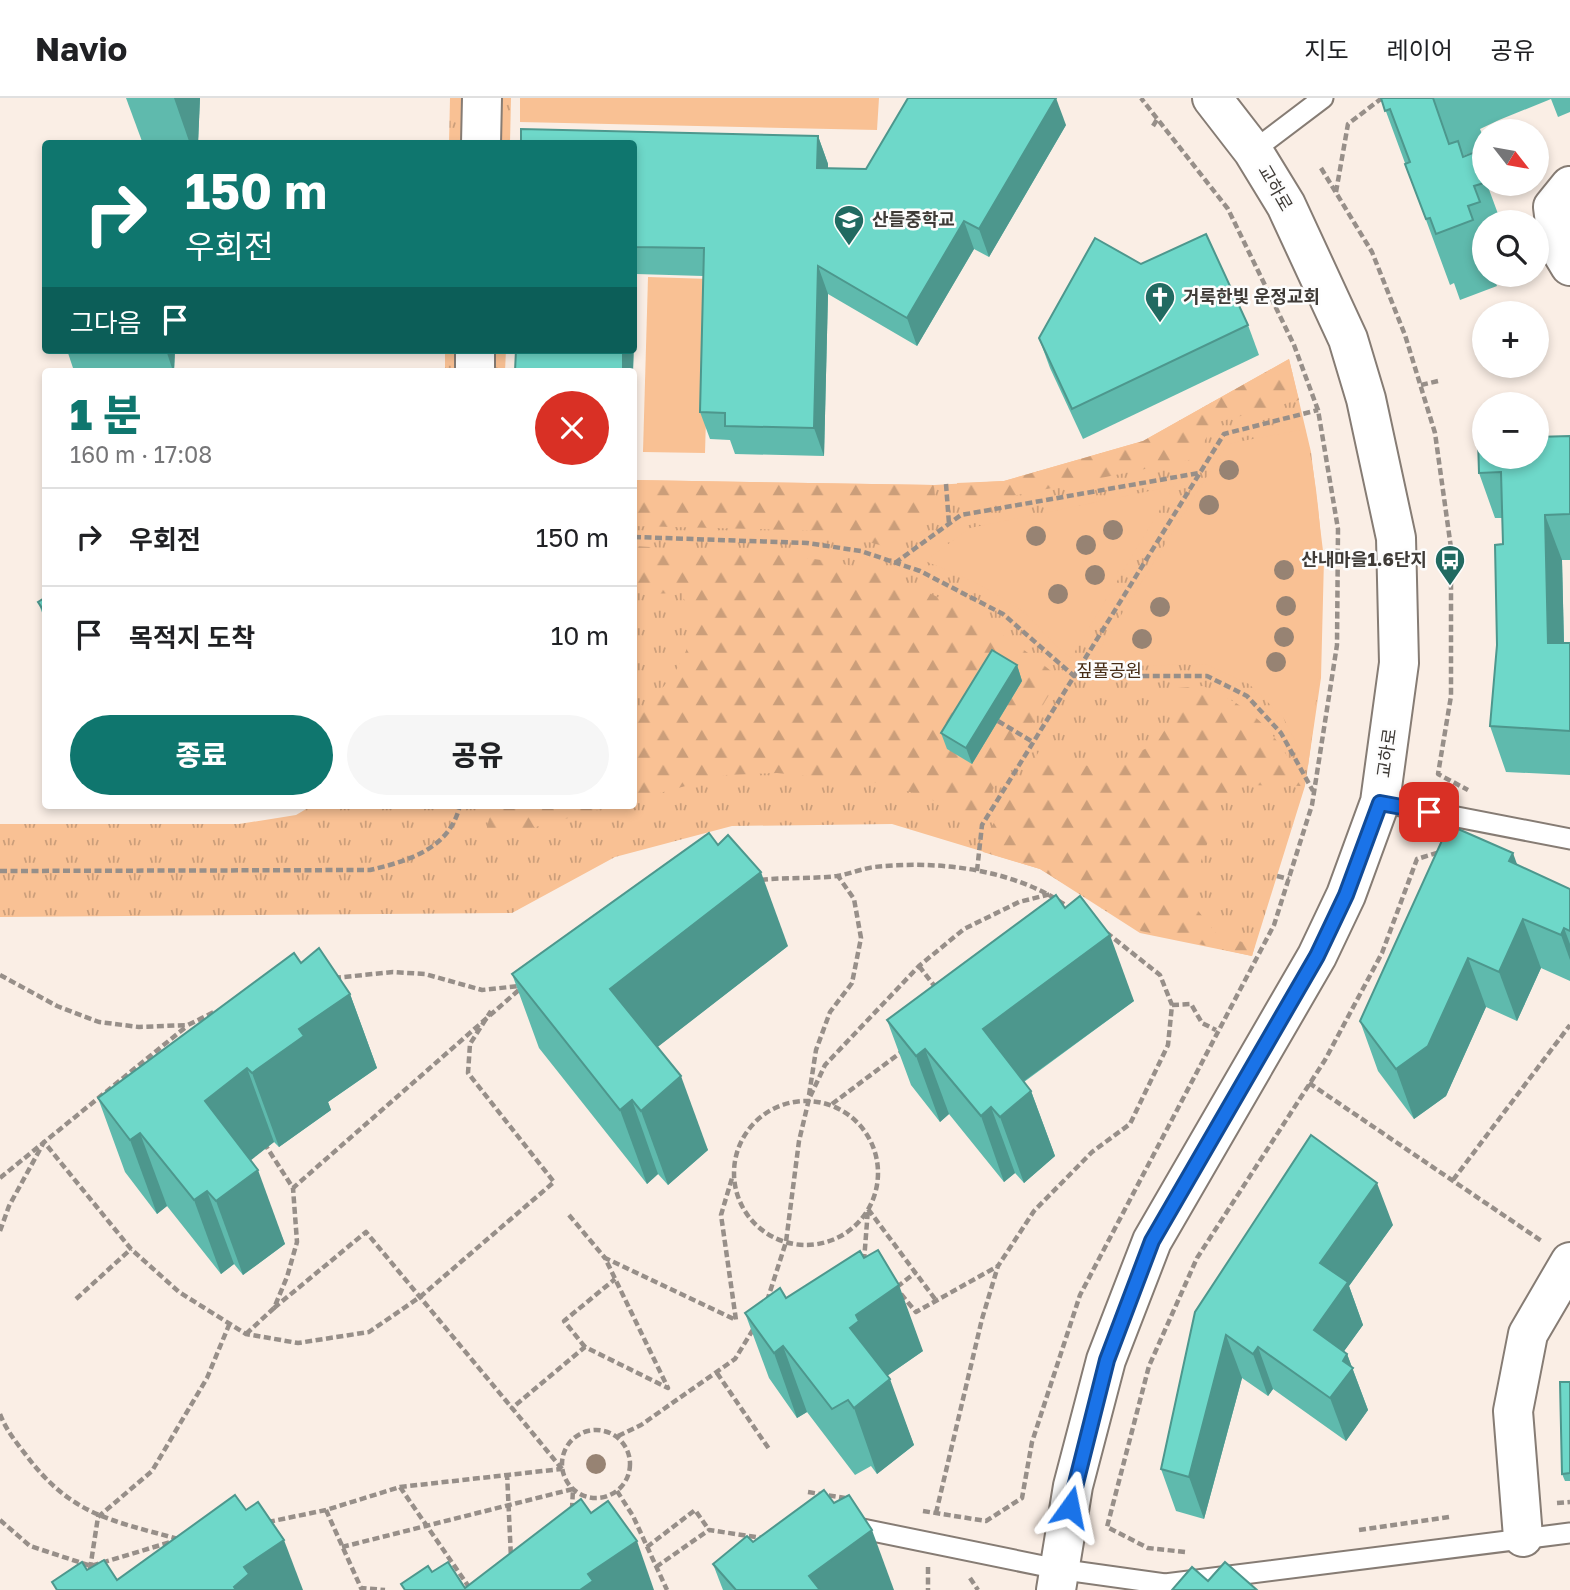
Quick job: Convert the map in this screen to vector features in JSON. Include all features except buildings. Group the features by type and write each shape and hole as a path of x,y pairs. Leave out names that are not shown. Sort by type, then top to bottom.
{"street":[{"path":"481,140 482,98"},
{"name":"교하로","path":"1057,1580 1073,1486 1107,1360 1152,1241 1317,956 1346,895 1380,803 1399,663 1396,538 1366,399 1348,339 1286,205 1253,151 1212,98"},
{"path":"1570,186 1553,207 1558,246 1570,265"},
{"path":"1523,1537 1513,1411 1528,1334 1560,1254"}],"lane":[{"path":"1253,151 1323,98"},
{"path":"1380,803 1570,839"},
{"path":"843,1525 1057,1580 1165,1584 1570,1532"}],"path":[{"path":"1100,929 1160,975 1172,1005 1168,1045 1130,1124 1092,1152 1034,1210 999,1266 982,1319 936,1513 986,1521 1022,1498 1032,1442 1080,1295 1216,1030 1274,925 1314,792 1337,645 1338,529 1318,410 1294,345 1228,209 1141,98"},
{"path":"1335,193 1348,124 1382,98"},
{"path":"1153,126 1158,118"},
{"path":"1421,385 1438,381"},
{"path":"977,871 982,825 1224,434 1318,410"},
{"path":"894,563 961,515 1200,473"},
{"path":"946,484 948,524"},
{"path":"637,537 807,543 861,551 920,571 1003,614 1074,676 1207,676 1247,696 1281,733 1314,792"},
{"path":"998,721 1033,743"},
{"path":"0,871 369,870 400,863 429,850 446,836 458,809"},
{"path":"1194,1551 1148,1548 1107,1527 1149,1366 1197,1258 1309,1083 1382,953 1417,859 1449,849"},
{"path":"754,880 838,876 873,867 926,865 977,871 1051,894 1078,914"},
{"path":"765,1308 786,1242 799,1141 809,1100 816,1050 830,1012 852,983 861,938 854,899 838,876"},
{"path":"1277,876 1289,879"},
{"path":"809,1100 825,1065 919,966 964,929 1019,902 1051,894"},
{"path":"919,966 940,994"},
{"path":"293,1188 491,1011 523,986 482,990 425,974 393,972 328,979"},
{"path":"0,975 57,1006 99,1021 139,1027 188,1025"},
{"path":"1172,1005 1191,1004 1202,1023 1216,1030"},
{"path":"0,1178 188,1025 225,1007"},
{"path":"44,1142 131,1250 179,1293 229,1325 246,1334 298,1343 369,1332 420,1297 554,1182 468,1073 470,1044 491,1011"},
{"path":"188,1025 195,1037"},
{"path":"1453,1180 1570,1025"},
{"path":"832,1104 910,1046"},
{"path":"1309,1083 1560,1254"},
{"path":"605,1258 736,1320 721,1215 732,1178 734,1158 749,1127 775,1106 809,1100 832,1104 856,1119 873,1143 880,1171 875,1200 859,1224 835,1240 807,1247 786,1242 751,1222 741,1206 732,1178"},
{"path":"263,1141 293,1188 298,1242 274,1308"},
{"path":"0,1231 9,1206 44,1142"},
{"path":"868,1209 935,1299"},
{"path":"863,1265 868,1209"},
{"path":"569,1215 605,1258 668,1388 586,1347 564,1321 615,1279"},
{"path":"246,1334 366,1233 562,1469 573,1489 572,1516"},
{"path":"76,1299 131,1250"},
{"path":"916,1272 896,1288 916,1312 935,1299 999,1266"},
{"path":"618,1436 641,1425 735,1359 760,1317"},
{"path":"88,1578 98,1517 152,1471 207,1378 229,1325"},
{"path":"512,1408 586,1347"},
{"path":"717,1373 769,1449"},
{"path":"0,1414 5,1428 45,1480 76,1505 98,1517 179,1539"},
{"path":"342,1547 573,1489 595,1499 617,1492 628,1479 631,1464 628,1449 618,1436 596,1429 585,1431 567,1446 562,1469"},
{"path":"259,1524 326,1510 400,1487 562,1469"},
{"path":"507,1473 512,1568"},
{"path":"400,1487 471,1590"},
{"path":"617,1492 667,1590"},
{"path":"326,1510 361,1589 385,1590"},
{"path":"647,1547 695,1510 709,1530"},
{"path":"1357,1530 1449,1517"},
{"path":"0,1520 30,1546 91,1566 192,1537"},
{"path":"656,1567 709,1530 764,1538"},
{"path":"928,1563 928,1590"}],"green space":[{"path":"450,98 511,98 510,140 449,140"},
{"path":"520,98 879,98 877,130 520,122"},
{"path":"648,277 710,279 705,453 643,452"},
{"path":"445,354 506,354 505,368 445,368"},
{"name":"짚풀공원","path":"1289,359 1311,452 1324,559 1321,678 1305,786 1252,956 1140,933 1040,869 892,824 732,826 615,857 512,913 0,917 0,824 239,824 296,815 306,809 637,809 637,480 934,485 1004,481 1143,441"},
{"path":"1289,359 1299,400 1215,423 1194,459 959,507 957,483 1004,481 1143,441"},
{"path":"1305,429 1319,513 1322,555 1321,639 1308,766 1283,717 1249,684 1205,664 1089,667 1227,444"},
{"path":"637,480 934,485 936,509 887,547 827,531 637,526"},
{"path":"1174,486 1071,658 1008,601 925,561 970,528"},
{"path":"637,546 791,556 848,565 913,586 975,617 1059,678 973,823 927,797 879,783 777,773 726,775 637,799 637,711 655,696 674,672 688,645 691,631 690,615 682,593 641,594 637,591"},
{"path":"1203,686 1240,705 1253,715 1284,751 1305,786 1244,785 1224,796 1188,898 1218,936 1255,945 1252,956 1141,931 1040,869 983,852 988,832 1040,750 1068,764 1105,767 1156,744 1176,712 1178,688"},
{"path":"491,809 601,809 484,841"}],"place":[{"name":"산들중학교","path":"849,247"},
{"name":"거룩한빛 운정교회","path":"1160,324"},
{"name":"산내마을1.6단지","path":"1450,587"}],"route":[{"path":"1070,1507 1073,1486 1107,1360 1152,1241 1317,956 1346,895 1380,803 1429,812"}]}
